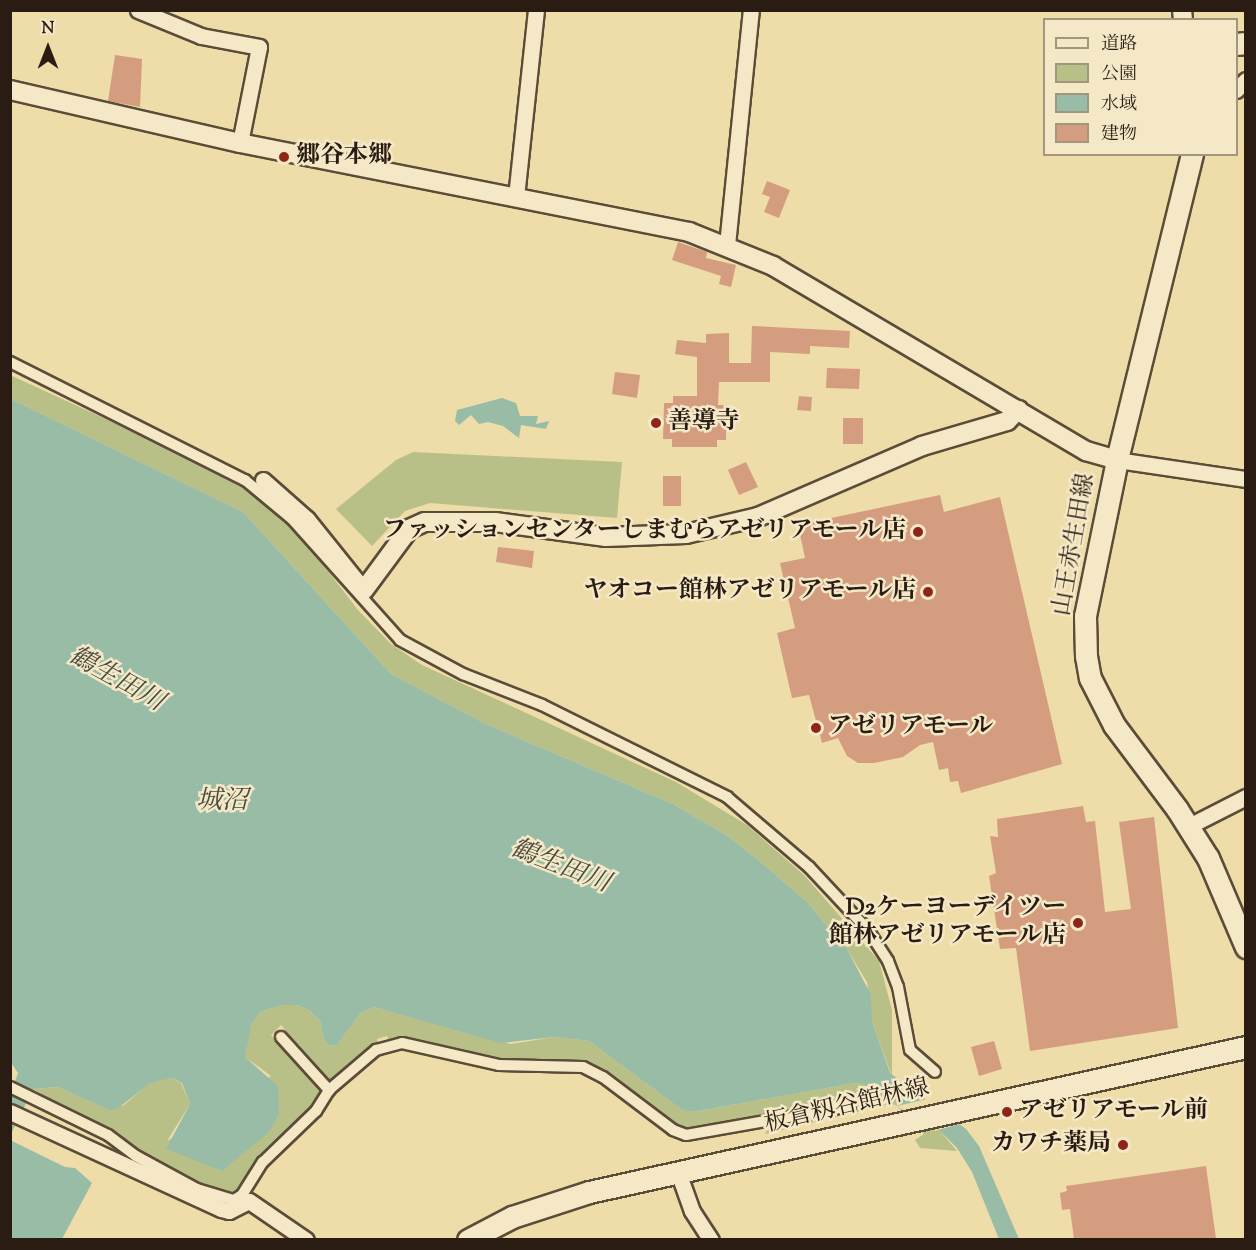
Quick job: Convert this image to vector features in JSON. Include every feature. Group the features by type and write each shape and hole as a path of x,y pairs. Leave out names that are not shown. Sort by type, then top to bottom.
{"main road":[{"name":"山王赤生田線","path":"1192,156 1117,460 1085,616 1086,656 1090,678 1114,725 1189,826 1223,891 1245,947"},
{"name":"板倉籾谷館林線","path":"468,1239 543,1205 959,1108 1245,1047"}],"street":[{"path":"138,10 201,36 259,47 240,143"},
{"path":"516,197 536,10"},
{"path":"727,245 752,10"},
{"path":"10,90 240,143 649,222 727,245 773,266 1086,451 1117,460 1245,479"},
{"path":"10,362 245,480 292,519 400,640 463,674 542,705 727,797 809,867 868,930 888,961 898,987 910,1050 935,1072"},
{"path":"263,480 307,519 364,590 409,529 425,522 495,522 606,537 686,534 758,517 922,446 1007,421 1018,410"},
{"path":"1189,826 1245,797"},
{"path":"281,1037 329,1090"},
{"path":"10,1087 108,1135 136,1156 197,1189 234,1200 242,1195 263,1162 316,1111 329,1090 376,1050 402,1043 499,1065 583,1067 603,1077 673,1130 686,1135 796,1112 850,1106"},
{"path":"10,1112 221,1209 229,1211 249,1201 306,1239"},
{"path":"678,1172 692,1211 711,1239"}],"green space":[{"path":"10,375 236,479 273,507 308,545 358,610 391,644 422,665 676,782 747,825 804,875 879,961 892,1010 892,1077 872,1021 867,982 848,951 808,903 762,863 726,835 673,804 486,724 391,674 243,512 11,399"},
{"path":"413,452 622,462 617,518 430,503 405,511 372,546 336,509 396,460"},
{"path":"282,1005 297,1005 310,1011 320,1021 324,1040 330,1046 337,1045 360,1014 374,1007 511,1044 554,1037 589,1041 682,1110 693,1112 855,1083 871,1086 941,1132 957,1151 920,1148 915,1140 924,1134 896,1105 890,1104 765,1134 771,1122 853,1103 796,1109 703,1130 679,1130 601,1071 582,1062 497,1060 409,1038 389,1041 387,1036 377,1039 379,1044 331,1085 281,1025 271,1035 325,1092 242,1189 224,1195 170,1170 33,1089 58,1087 108,1110 124,1105 150,1082 172,1078 181,1083 190,1104 167,1141 271,1076 245,1057 244,1049 251,1026 260,1012"}],"water":[{"path":"502,398 516,403 520,416 538,416 536,424 549,421 546,429 521,425 519,438 503,426 488,422 479,424 471,415 459,425 455,421 457,410"},
{"name":"城沼","path":"11,399 243,512 391,674 486,724 673,804 726,835 762,863 808,903 848,951 871,995 872,1021 890,1073 966,1129 979,1146 1019,1239 999,1239 972,1172 957,1148 941,1132 871,1086 855,1083 693,1112 682,1110 589,1041 554,1037 501,1043 374,1007 360,1014 337,1045 330,1046 324,1040 320,1021 310,1011 297,1005 282,1005 260,1012 251,1026 245,1057 278,1086 279,1114 269,1132 222,1171 166,1149 190,1104 182,1083 172,1078 150,1083 117,1109 108,1110 58,1087 33,1089 11,1134 11,1092 18,1073 10,1061"},
{"path":"10,1140 65,1167 75,1168 92,1183 62,1239 11,1239"}],"pier":[{"path":"931,1098 964,1123 934,1131 897,1106"}],"building":[{"path":"115,55 142,59 140,107 108,101"},
{"path":"767,181 790,190 779,218 764,212 770,197 762,194"},
{"path":"678,242 707,252 706,258 736,265 731,287 719,284 721,276 672,260"},
{"path":"752,326 850,331 849,348 810,346 810,354 770,352 770,382 719,382 718,405 727,405 726,440 717,440 717,447 672,447 672,439 663,439 664,403 673,403 673,396 697,396 697,357 675,354 677,340 706,343 706,334 729,333 729,363 751,363"},
{"path":"827,368 860,369 859,389 826,388"},
{"path":"615,372 640,375 637,398 612,394"},
{"path":"799,396 812,397 811,411 797,410"},
{"path":"843,418 863,418 863,444 843,444"},
{"path":"746,462 758,487 739,495 728,470"},
{"path":"663,476 681,476 681,506 663,506"},
{"path":"940,495 944,512 1000,497 1062,764 961,793 958,781 950,782 948,768 939,770 933,742 920,745 903,757 874,763 858,763 847,756 838,738 822,743 809,695 792,698 777,633 795,628 780,563 805,558 798,525"},
{"path":"498,547 534,551 532,568 496,562"},
{"path":"1083,806 1086,822 1095,821 1105,912 1131,909 1119,822 1154,817 1178,1028 1030,1051 1016,948 1000,949 989,876 996,873 990,836 998,837 997,819"},
{"path":"994,1041 1002,1069 979,1076 971,1047"},
{"path":"1206,1166 1216,1239 1074,1239 1070,1209 1062,1210 1060,1193 1067,1191 1066,1186"}],"place":[{"name":"郷谷本郷","path":"284,157"},
{"name":"善導寺","path":"656,423"},
{"name":"ファッションセンターしまむらアゼリアモール店","path":"918,532"},
{"name":"ヤオコー館林アゼリアモール店","path":"928,592"},
{"name":"アゼリアモール","path":"816,728"},
{"name":"D2ケーヨーデイツー 館林アゼリアモール店","path":"1078,923"},
{"name":"アゼリアモール前","path":"1007,1112"},
{"name":"カワチ薬局","path":"1123,1145"}],"water label":[{"name":"鶴生田川","path":"116,680"},
{"name":"鶴生田川","path":"560,867"}]}
